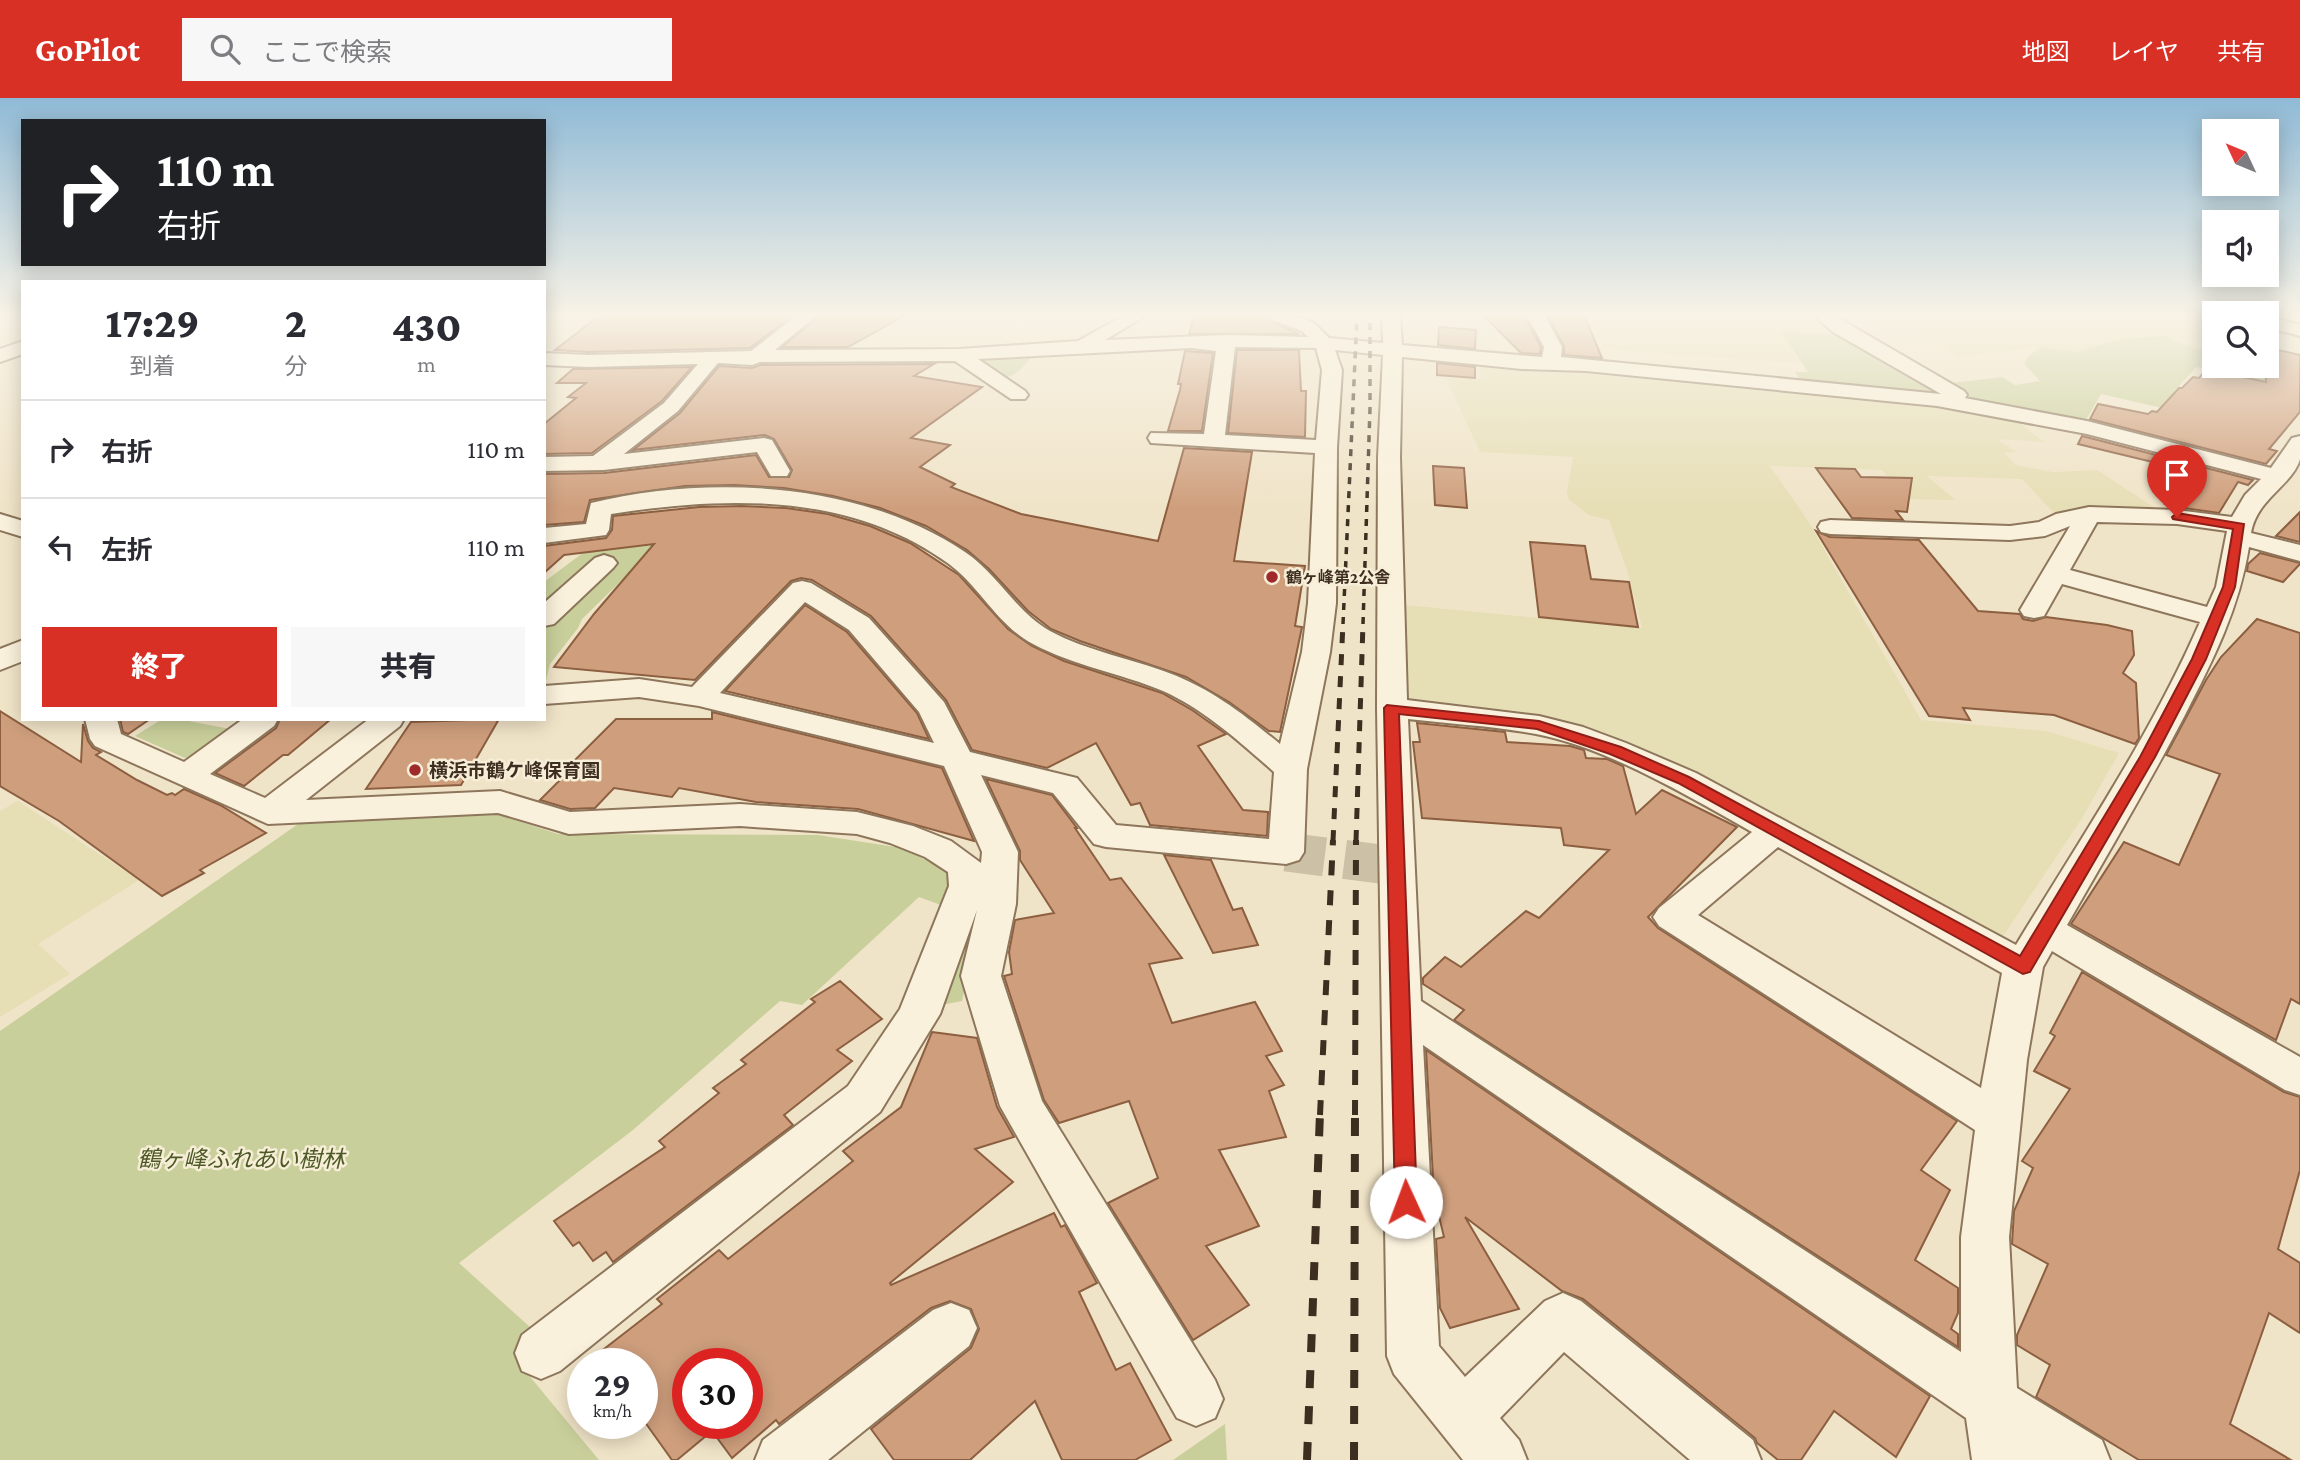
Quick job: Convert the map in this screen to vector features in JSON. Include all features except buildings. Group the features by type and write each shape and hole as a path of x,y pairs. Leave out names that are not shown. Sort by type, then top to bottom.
{"street":[{"path":"599,463 671,407 694,380"},
{"path":"995,380 1018,395"},
{"path":"1214,440 1222,380"},
{"path":"546,695 639,688 699,697 1065,785 1106,836 1286,852 1291,769 1316,652 1322,603 1326,447 1331,380"},
{"path":"1391,380 1389,457 1392,708 1413,1356 1499,1460"},
{"path":"1727,380 1892,393 1975,405 2115,434 2277,476"},
{"path":"1930,380 1975,405"},
{"path":"1159,438 1326,447"},
{"path":"2000,1460 1991,1403 1985,1237 1998,1121 2033,948 2147,757 2217,618 2229,587 2239,532 2253,500 2277,476 2300,443"},
{"path":"546,464 599,463 764,445 779,471"},
{"path":"546,536 597,530 600,508 694,495 782,495 835,504 885,522 955,556 1023,626 1086,657 1173,684 1208,701 1291,769"},
{"path":"2034,610 2089,514"},
{"path":"1830,527 2010,533 2045,529 2065,519 2089,514 2177,517 2239,532 2300,553"},
{"path":"0,521 21,529"},
{"path":"546,616 604,563"},
{"path":"2054,574 2217,618"},
{"path":"541,1353 864,1100 919,1014 1000,852 933,709 859,624 802,589 699,697"},
{"path":"1392,708 1486,717 1539,725 1572,734 1684,780 1775,831 2033,948 2300,1078"},
{"path":"102,721 106,739 268,813 500,802 569,822 740,815 858,823 901,834 938,849 966,867 997,904 981,975 1023,1106 1196,1399"},
{"path":"186,776 260,721"},
{"path":"268,813 387,721"},
{"path":"1775,831 1672,917 1998,1121"},
{"path":"1400,1008 1991,1403 2082,1460"},
{"path":"1464,1416 1563,1318 1733,1460"},
{"path":"783,1460 951,1328"}],"shaded area":[{"path":"1447,380 1729,380 1887,393 2019,419 2022,425 2044,442 1997,439 2017,452 2004,453 2016,465 2053,472 2097,470 2161,512 2088,510 2055,514 2022,479 1927,476 1955,500 1906,499 1882,470 1770,466 1808,521 1921,720 2046,731 2119,753 2081,820 1999,942 1606,741 1413,706 1405,694 1404,605 1642,628 1627,570 1609,520 1589,515 1569,500 1567,492 1573,457 1480,452"},
{"path":"18,801 139,880 38,944 70,974 0,1017 0,811"}],"green space":[{"path":"1800,380 1921,380 1961,402 1803,384"},
{"path":"2006,380 2015,385 2039,380 2185,380 2172,394 2240,410 2227,423 2101,394 2083,425 1979,404 1943,384"},
{"path":"682,534 657,582 621,581 582,619 550,664 546,681 546,580 584,552"},
{"path":"159,721 188,721 241,731 215,749 185,758 135,736"},
{"name":"鶴ヶ峰ふれあい樹林","path":"488,811 558,834 818,835 902,848 945,870 953,889 949,908 919,897 802,1005 780,1001 633,1130 459,1263 541,1337 517,1361 567,1421 567,1439 582,1439 599,1460 0,1460 0,1031 301,822"},
{"path":"985,898 962,1001 931,1007 976,902"},
{"path":"1225,1424 1227,1460 1173,1460"}],"tunnel":[{"path":"1286,852 1396,866"}],"railway":[{"path":"1343,624 1354,380"},
{"path":"1363,624 1370,380"},
{"path":"1333,841 1343,623"},
{"path":"1356,841 1363,623"},
{"path":"1320,1115 1333,840"},
{"path":"1355,1115 1356,840"},
{"path":"1307,1460 1320,1113"},
{"path":"1354,1460 1355,1113"}],"place":[{"name":"鶴ヶ峰第2公舎","path":"1272,577"},
{"name":"横浜市鶴ケ峰保育園","path":"415,770"}],"route":[{"path":"1406,1202 1392,708 1539,725 1615,750 1684,780 2023,967 2179,698 2199,659 2229,587 2240,526 2177,517"}]}
